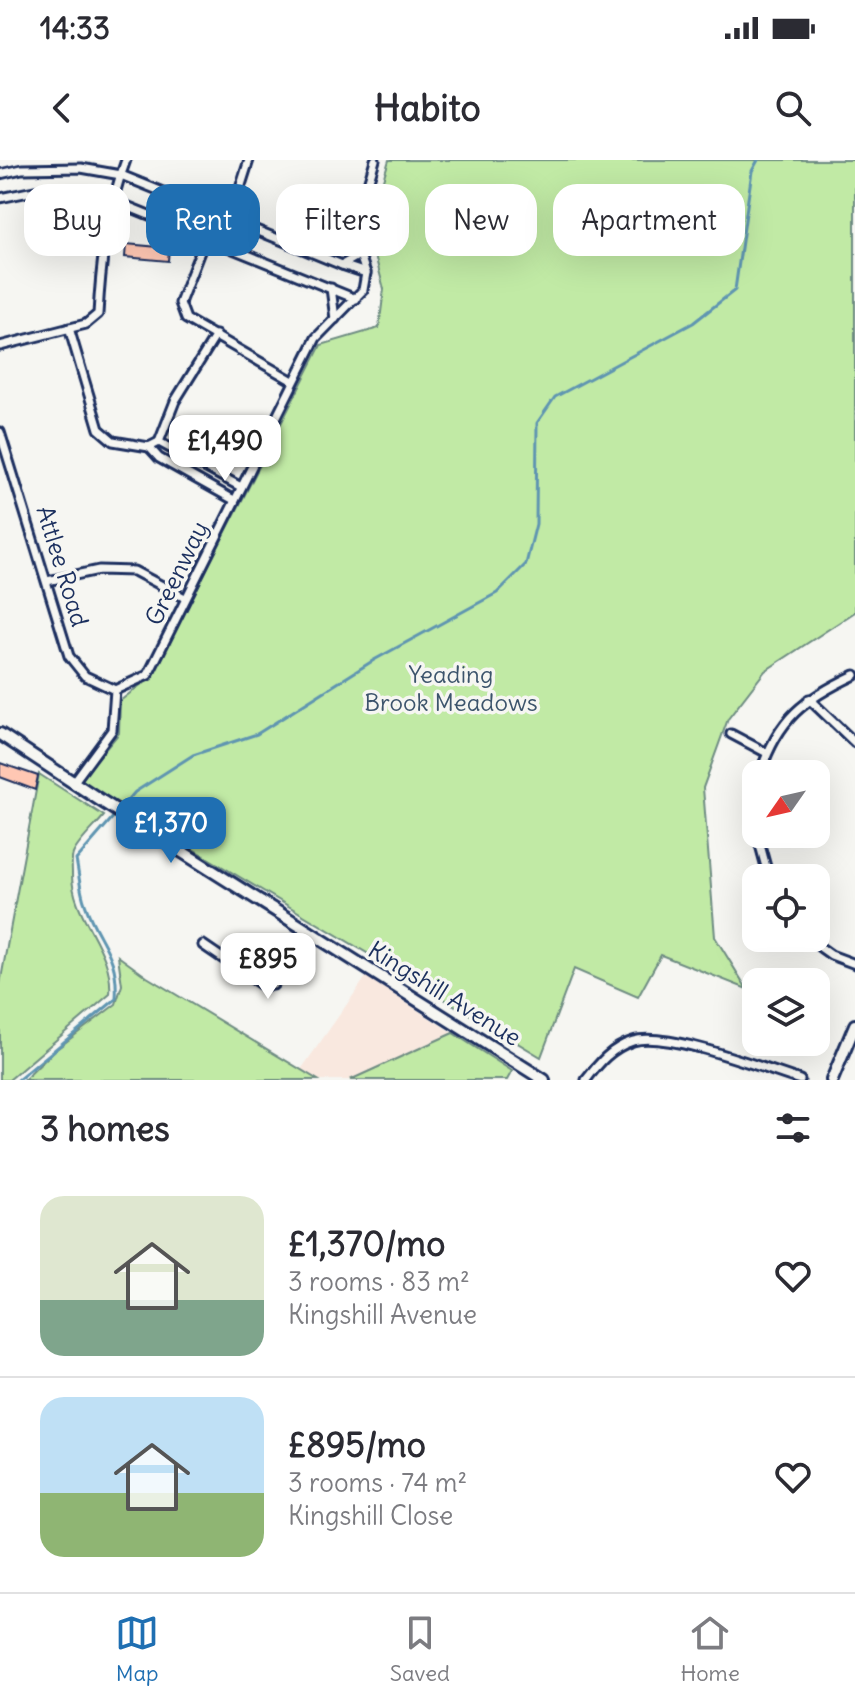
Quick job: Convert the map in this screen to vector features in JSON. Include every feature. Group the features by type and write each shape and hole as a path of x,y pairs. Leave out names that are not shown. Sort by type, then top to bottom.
{"street":[{"path":"118,184 126,160"},
{"path":"241,184 249,160"},
{"path":"368,184 375,160"},
{"path":"0,174 22,169 81,168 121,175 146,185"},
{"path":"0,198 24,193"},
{"path":"260,232 366,273"},
{"path":"0,346 86,324 98,314 102,256"},
{"path":"197,256 180,303 186,319 293,381"},
{"path":"253,256 356,299"},
{"path":"342,265 358,256"},
{"path":"362,256 366,273"},
{"name":"Greenway","path":"115,690 148,675 316,338 363,290 366,273"},
{"path":"331,288 335,319"},
{"path":"69,328 99,429 113,441 149,447 159,442 175,401 216,335"},
{"name":"Attlee Road","path":"0,432 69,656 85,676 115,690"},
{"path":"159,442 241,487"},
{"path":"149,447 159,458 234,500"},
{"path":"47,581 99,570 134,571 185,598"},
{"path":"765,760 785,721 809,699 855,675"},
{"path":"73,783 112,730 115,690"},
{"path":"809,699 855,743"},
{"name":"Kingshill Avenue","path":"0,734 107,805 544,1080"},
{"path":"731,734 767,753"},
{"path":"203,945 262,985 273,985 310,931"},
{"path":"827,952 855,964"},
{"path":"832,1080 855,1025"},
{"path":"586,1080 615,1049 648,1039 673,1042 800,1080"}],"shaded area":[{"path":"366,977 453,1033 350,1080 318,1080 300,1071"}],"green space":[{"name":"Yeading Brook Meadows","path":"389,160 855,160 855,612 765,671 728,719 703,788 715,937 742,981 742,987 661,955 638,997 574,969 541,1057 79,781 119,733 120,701 153,675 321,345 379,328 384,289 375,256 409,256 409,184 382,184"},
{"path":"39,774 104,816 75,849 72,873 78,904 106,962 110,994 9,1080 0,1080 0,984"},
{"path":"118,956 147,977 318,1080 24,1080 54,1051 116,1004 122,985"},
{"path":"453,1033 512,1071 507,1080 350,1080"}],"building":[{"path":"130,244 146,246 146,256 168,256 168,261 125,257 130,256"},
{"path":"0,763 38,776 35,790 0,777"}],"waterway":[{"path":"18,1080 116,999 111,959 85,904 76,860 135,792 193,755 257,734 374,660 497,593 526,564 536,524 537,423 555,397 693,323 735,290 752,171 758,160"}]}
